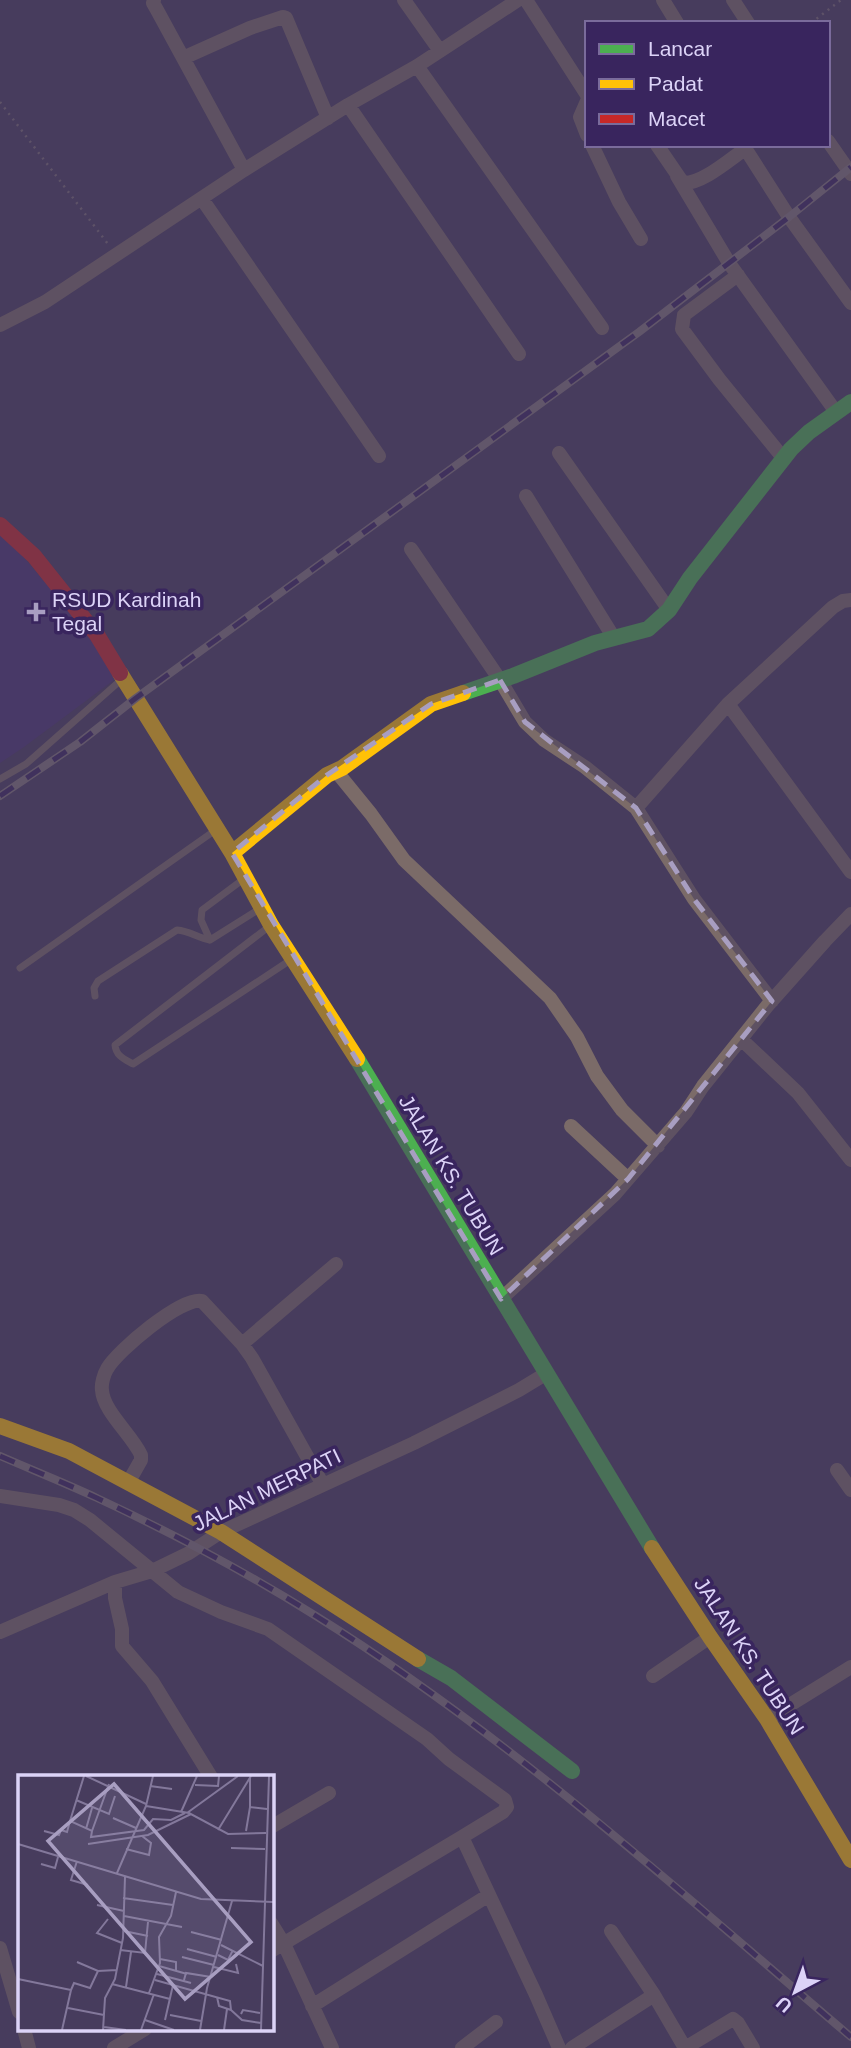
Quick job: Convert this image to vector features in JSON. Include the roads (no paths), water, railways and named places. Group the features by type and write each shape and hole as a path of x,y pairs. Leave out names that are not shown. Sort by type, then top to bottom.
{"main road":[{"path":"232,853 327,775 431,704 595,643 648,629 669,610 690,578 784,459 809,432 851,402"},
{"name":"JALAN KS. TUBUN","path":"0,525 34,556 97,635 232,853 271,925 340,1029 653,1549 767,1719 851,1860"},
{"path":"0,1426 69,1451 221,1532 412,1656 452,1678 572,1770"}],"street":[{"path":"154,0 153,3 244,170"},
{"path":"404,0 440,51"},
{"path":"0,325 45,302 244,170 328,117 417,66 519,0"},
{"path":"526,0 585,92"},
{"path":"663,0 676,21"},
{"path":"733,0 747,21"},
{"path":"183,58 250,28 286,18 328,117"},
{"path":"417,66 602,328"},
{"path":"348,105 519,354"},
{"path":"585,106 580,117 585,130"},
{"path":"830,144 851,174"},
{"path":"593,147 619,202 641,239"},
{"path":"658,147 738,275 836,412"},
{"path":"677,176 683,183 700,179 744,147 789,217 851,303"},
{"path":"202,200 379,456"},
{"path":"738,275 684,315 682,329 784,459"},
{"path":"559,453 669,610"},
{"path":"526,496 614,638"},
{"path":"411,549 500,680 525,722 544,740 585,767 636,808 694,899 772,1001"},
{"path":"636,808 728,704 834,607 843,601 851,600"},
{"path":"728,704 851,872"},
{"path":"336,771 404,860 550,998 615,1101 658,1146"},
{"path":"501,1298 615,1194 686,1112 703,1086 772,1001 851,914"},
{"path":"742,1040 798,1093 851,1160"},
{"path":"571,1126 628,1179"},
{"path":"242,1344 336,1264"},
{"path":"128,1483 141,1460 141,1455 103,1399 101,1388 106,1370 128,1345 162,1318 194,1300 202,1301 242,1344 323,1485"},
{"name":"JALAN MERPATI","path":"0,1632 116,1582 152,1571 189,1553 221,1532 414,1443 547,1373"},
{"path":"837,1470 851,1490"},
{"path":"0,1496 59,1505 74,1510 178,1592 221,1612 268,1629 427,1739 449,1759 505,1800 508,1807 503,1812 278,1948"},
{"path":"116,1582 115,1598 122,1629 121,1646 152,1681 210,1775"},
{"path":"653,1676 710,1637"},
{"path":"767,1719 851,1667"},
{"path":"273,1827 329,1793"},
{"path":"462,1837 559,2048"},
{"path":"312,2006 489,1895"},
{"path":"273,1930 278,1948 312,2006 332,2048"},
{"path":"611,1931 654,1995 685,2048 733,2019 753,2048"},
{"path":"0,1948 18,2008"},
{"path":"0,1993 12,1983"},
{"path":"572,2048 654,1995"},
{"path":"462,2048 496,2022"},
{"path":"24,2030 29,2048"},
{"path":"114,2048 143,2030"}],"lane":[{"path":"0,779 26,764 123,678"},
{"path":"20,968 217,829"},
{"path":"211,940 201,920 201,910 246,878"},
{"path":"94,996 98,981 177,930 189,930 201,938 211,940 261,908"},
{"path":"271,925 115,1045 116,1051 123,1059 133,1064 292,958"}],"railway":[{"path":"0,796 80,742 136,698 639,332 851,167"},
{"path":"0,1456 97,1498 208,1554 290,1600 387,1663 457,1712 591,1816 851,2037"}],"place":[{"name":"RSUD Kardinah Tegal","path":"36,612"}]}
